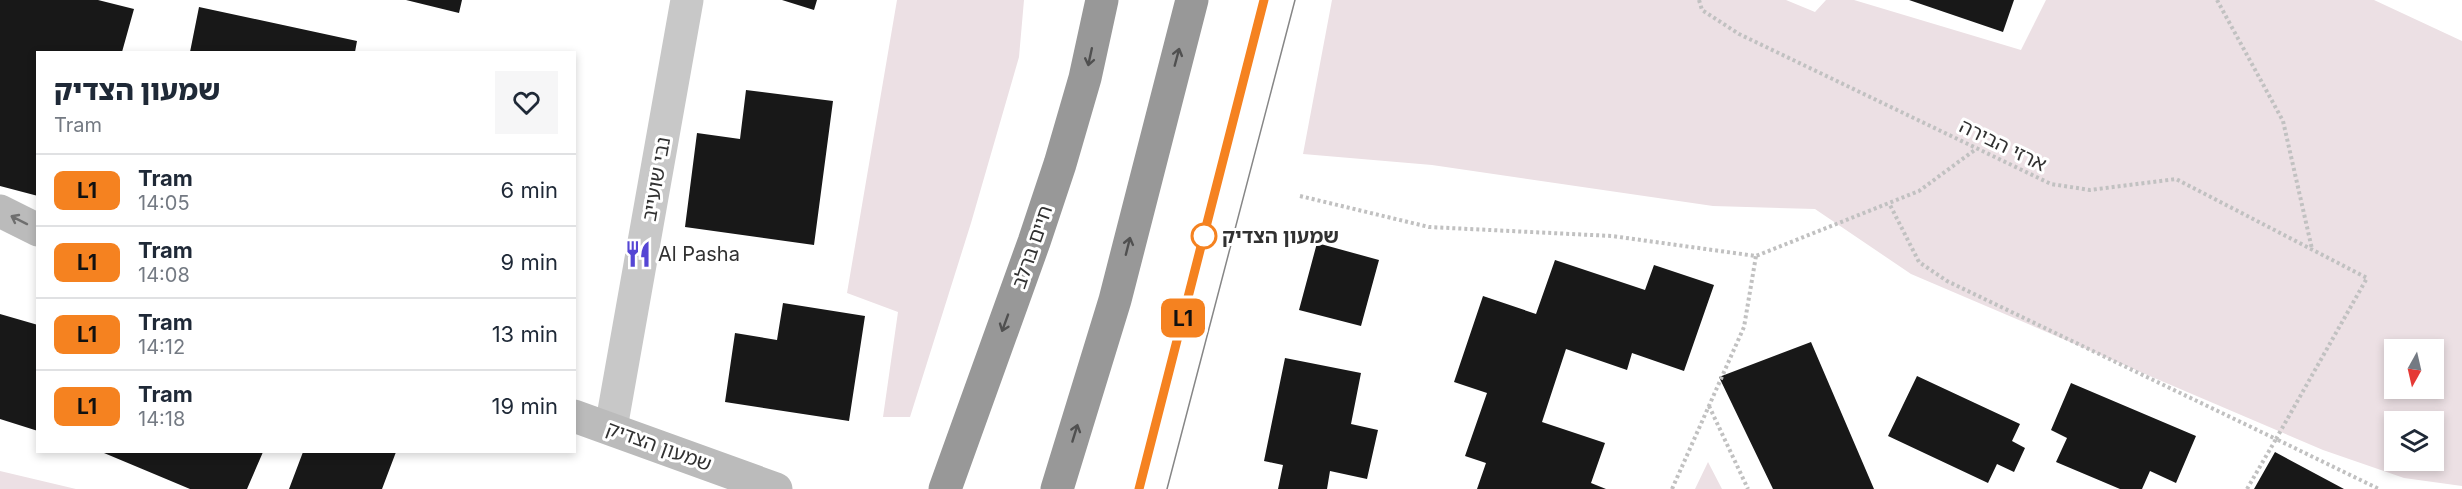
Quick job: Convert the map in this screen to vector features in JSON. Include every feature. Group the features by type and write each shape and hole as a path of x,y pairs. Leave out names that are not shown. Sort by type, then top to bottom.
{"highway":[{"name":"חיים ברלב","path":"945,489 1045,208 1085,78 1102,0"},
{"path":"1058,489 1115,300 1192,0"}],"street":[{"name":"נבי שועייב","path":"611,428 687,0"},
{"path":"0,211 36,229"},
{"name":"שמעון הצדיק","path":"576,417 776,489"}],"path":[{"name":"ארזי הבירה","path":"1699,0 1702,9 1739,34 2051,184 2090,190 2176,179 2367,278 2276,440"},
{"path":"2217,0 2283,121 2312,250"},
{"path":"1300,196 1429,227 1612,236 1756,256 1919,191 1976,149"},
{"path":"1889,203 1919,262 1947,281 2379,489"},
{"path":"1672,489 1744,327 1756,256"},
{"path":"1709,406 1748,489"},
{"path":"2247,489 2276,440"}],"shaded area":[{"path":"897,0 1024,0 1019,57 971,223 910,417 883,417 898,312 847,293"},
{"path":"1332,0 1786,0 1815,12 1826,0 1854,0 2021,50 2046,0 2374,0 2462,41 2462,486 2404,478 2323,450 1911,274 1815,209 1713,206 1432,165 1303,154"},
{"path":"1708,462 1722,489 1695,489"},
{"path":"0,471 76,489 0,489"}],"building":[{"path":"0,0 98,0 134,9 122,51 36,51 36,195 0,186"},
{"path":"406,0 462,0 459,13"},
{"path":"782,0 817,0 814,10"},
{"path":"1909,0 2014,0 2003,32"},
{"path":"199,7 357,41 355,51 190,51"},
{"path":"746,90 833,101 814,245 685,227 697,133 740,139"},
{"path":"1317,243 1379,260 1361,326 1299,310"},
{"path":"1555,260 1645,290 1654,265 1714,285 1684,371 1632,353 1627,370 1566,349 1542,422 1605,443 1591,483 1606,489 1477,489 1486,463 1465,456 1487,393 1454,382 1483,296 1536,314"},
{"path":"783,303 865,316 849,421 725,402 735,333 777,340"},
{"path":"0,314 36,324 36,430 0,419"},
{"path":"1811,342 1874,489 1773,489 1719,377"},
{"path":"1285,358 1361,373 1351,424 1378,430 1367,479 1330,471 1327,489 1278,489 1283,465 1264,461"},
{"path":"1917,376 2020,424 2012,441 2025,448 2014,472 1997,464 1988,483 1888,436"},
{"path":"2071,383 2196,436 2176,483 2150,471 2142,489 2120,489 2056,462 2067,438 2051,430"},
{"path":"2275,452 2344,489 2254,489"},
{"path":"104,453 263,453 247,489 190,489"},
{"path":"303,453 396,453 382,489 289,489"}],"tram line":[{"path":"1139,489 1264,0"},
{"name":"L1","path":"1139,489 1264,0"},
{"path":"1167,489 1295,0"}],"place":[{"name":"שמעון הצדיק","path":"1204,236"},
{"name":"Al Pasha","path":"638,254"}]}
